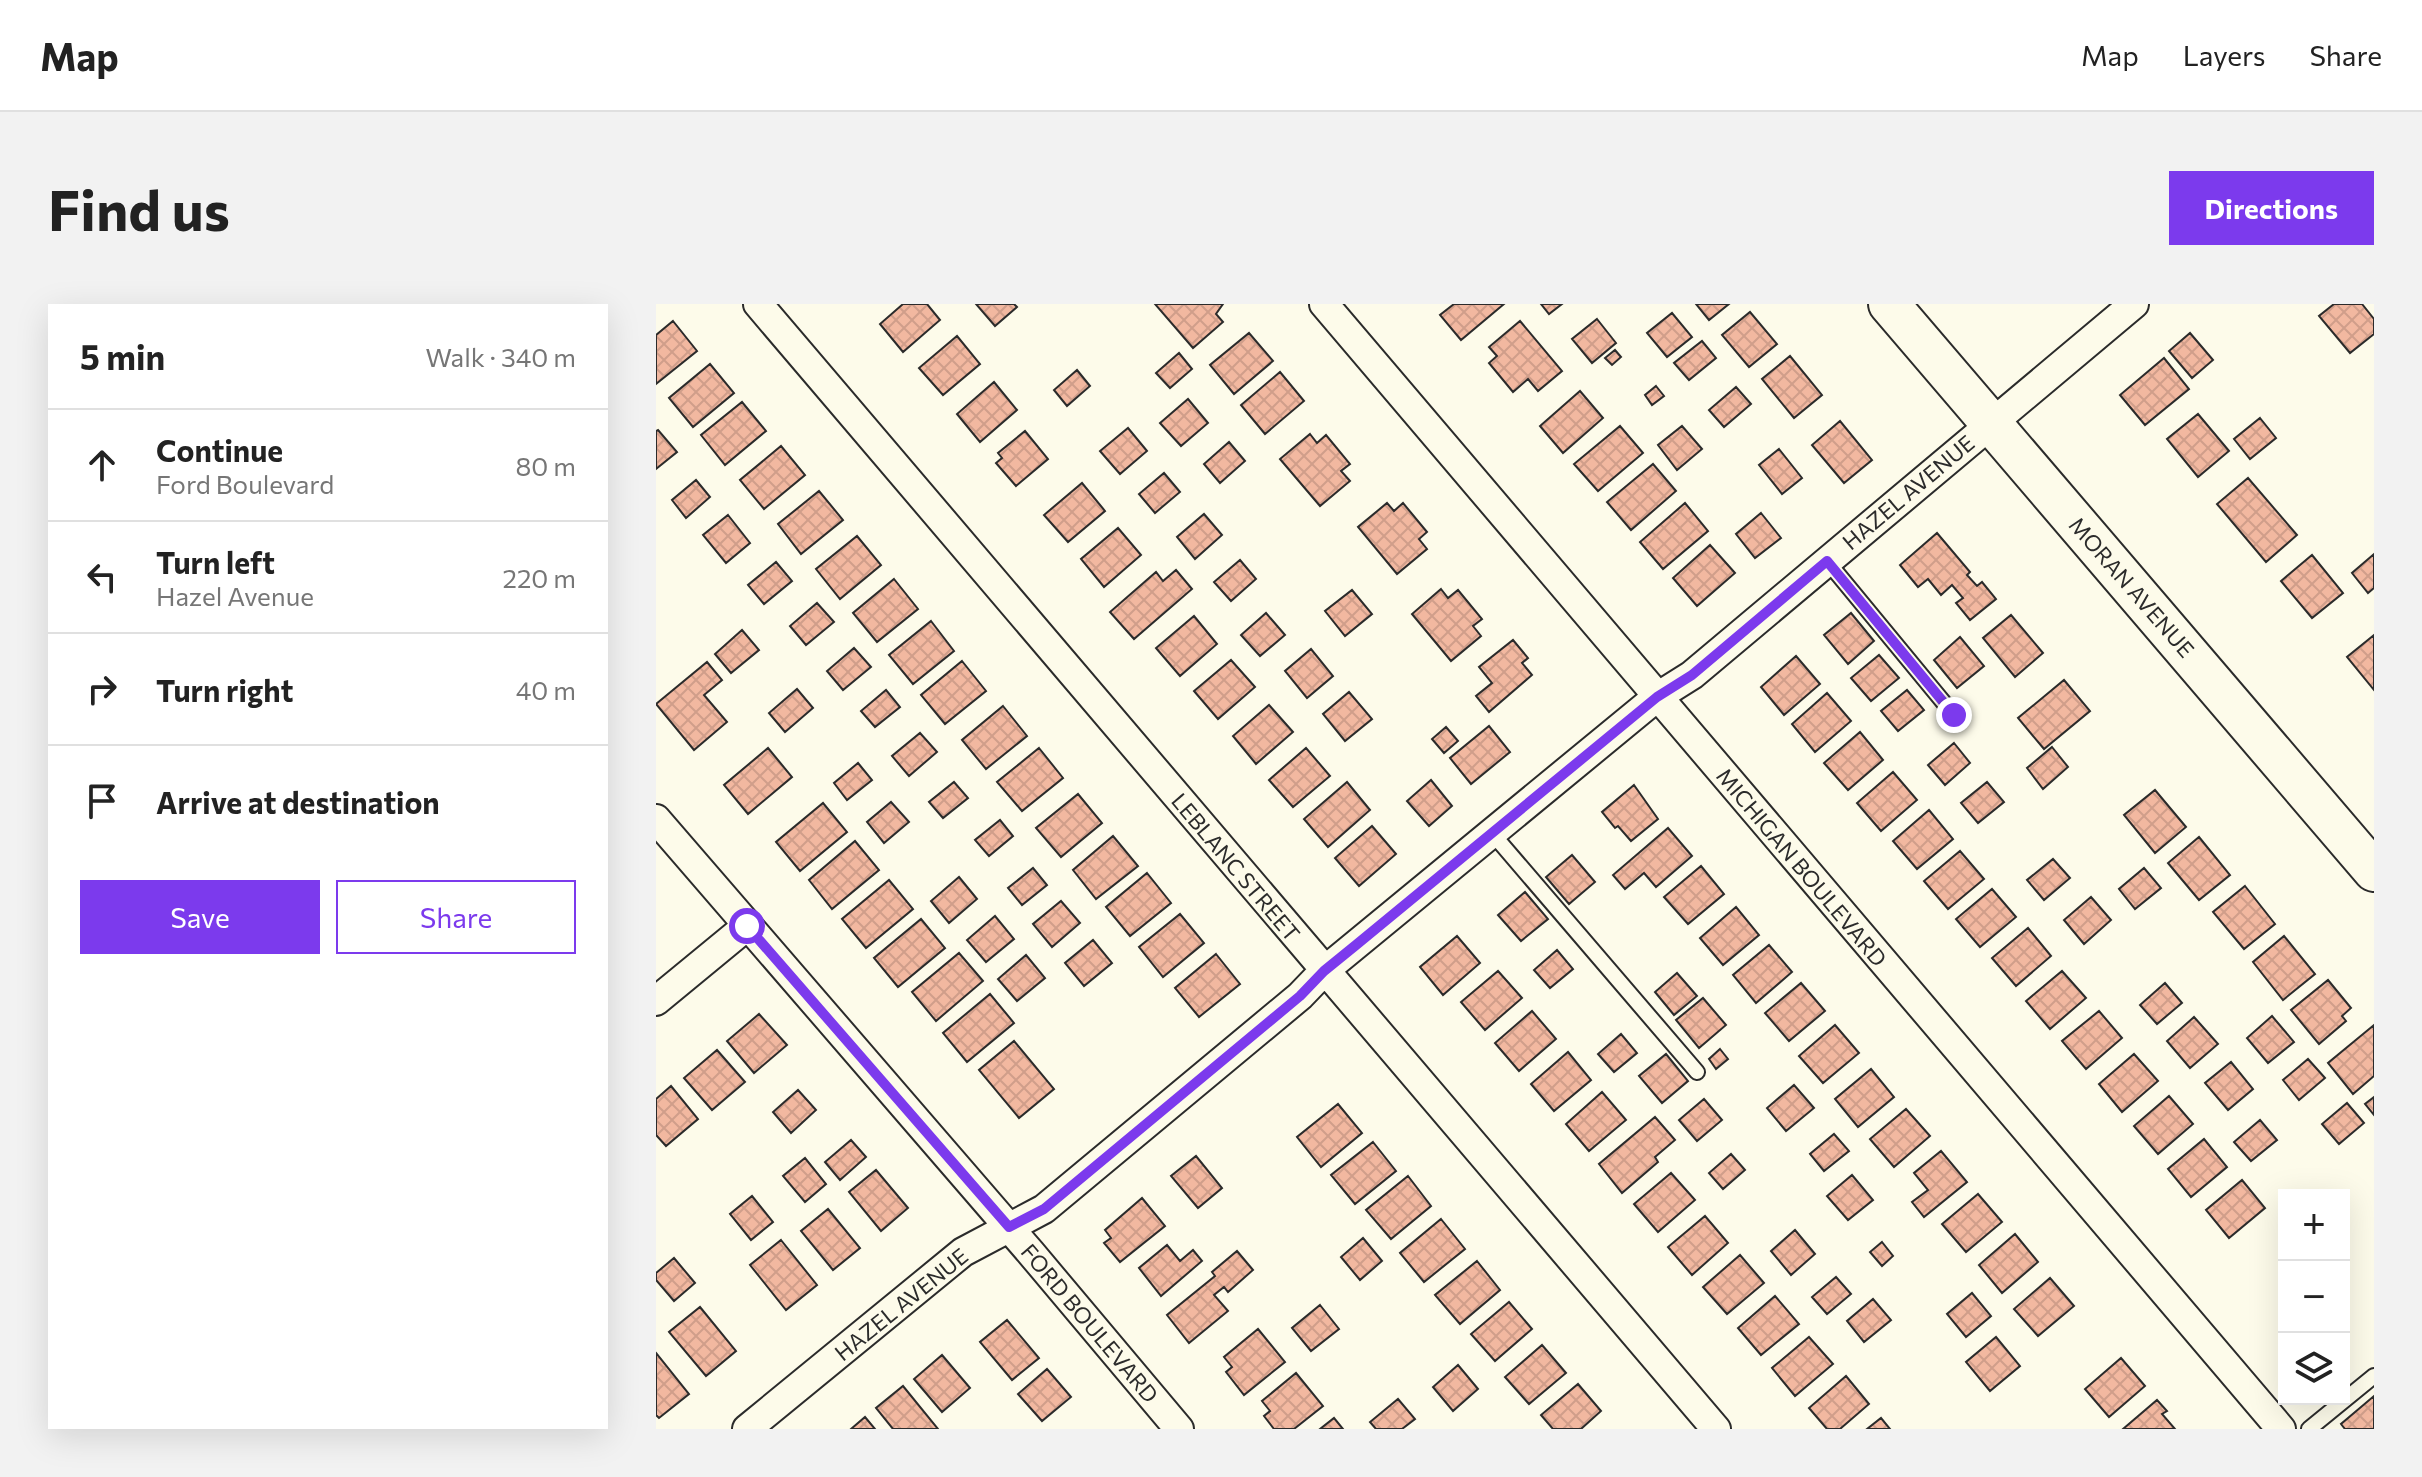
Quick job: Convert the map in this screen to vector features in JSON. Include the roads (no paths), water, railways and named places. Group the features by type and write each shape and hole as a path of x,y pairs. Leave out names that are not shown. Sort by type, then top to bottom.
{"main road":[{"name":"MORAN AVENUE","path":"1889,304 2374,871"}],"street":[{"name":"LEBLANC STREET","path":"758,304 1716,1429"},
{"name":"MICHIGAN BOULEVARD","path":"1324,304 2281,1429"},
{"name":"HAZEL AVENUE","path":"747,1429 963,1252 1044,1209 1300,996 1324,971 1657,697 1692,675 2134,304"},
{"name":"FORD BOULEVARD","path":"656,819 1009,1227 1179,1429"},
{"path":"656,1001 747,926"}],"lane":[{"path":"1827,561 1954,715"},
{"path":"1492,833 1697,1072"},
{"path":"2309,1429 2374,1376"}]}
